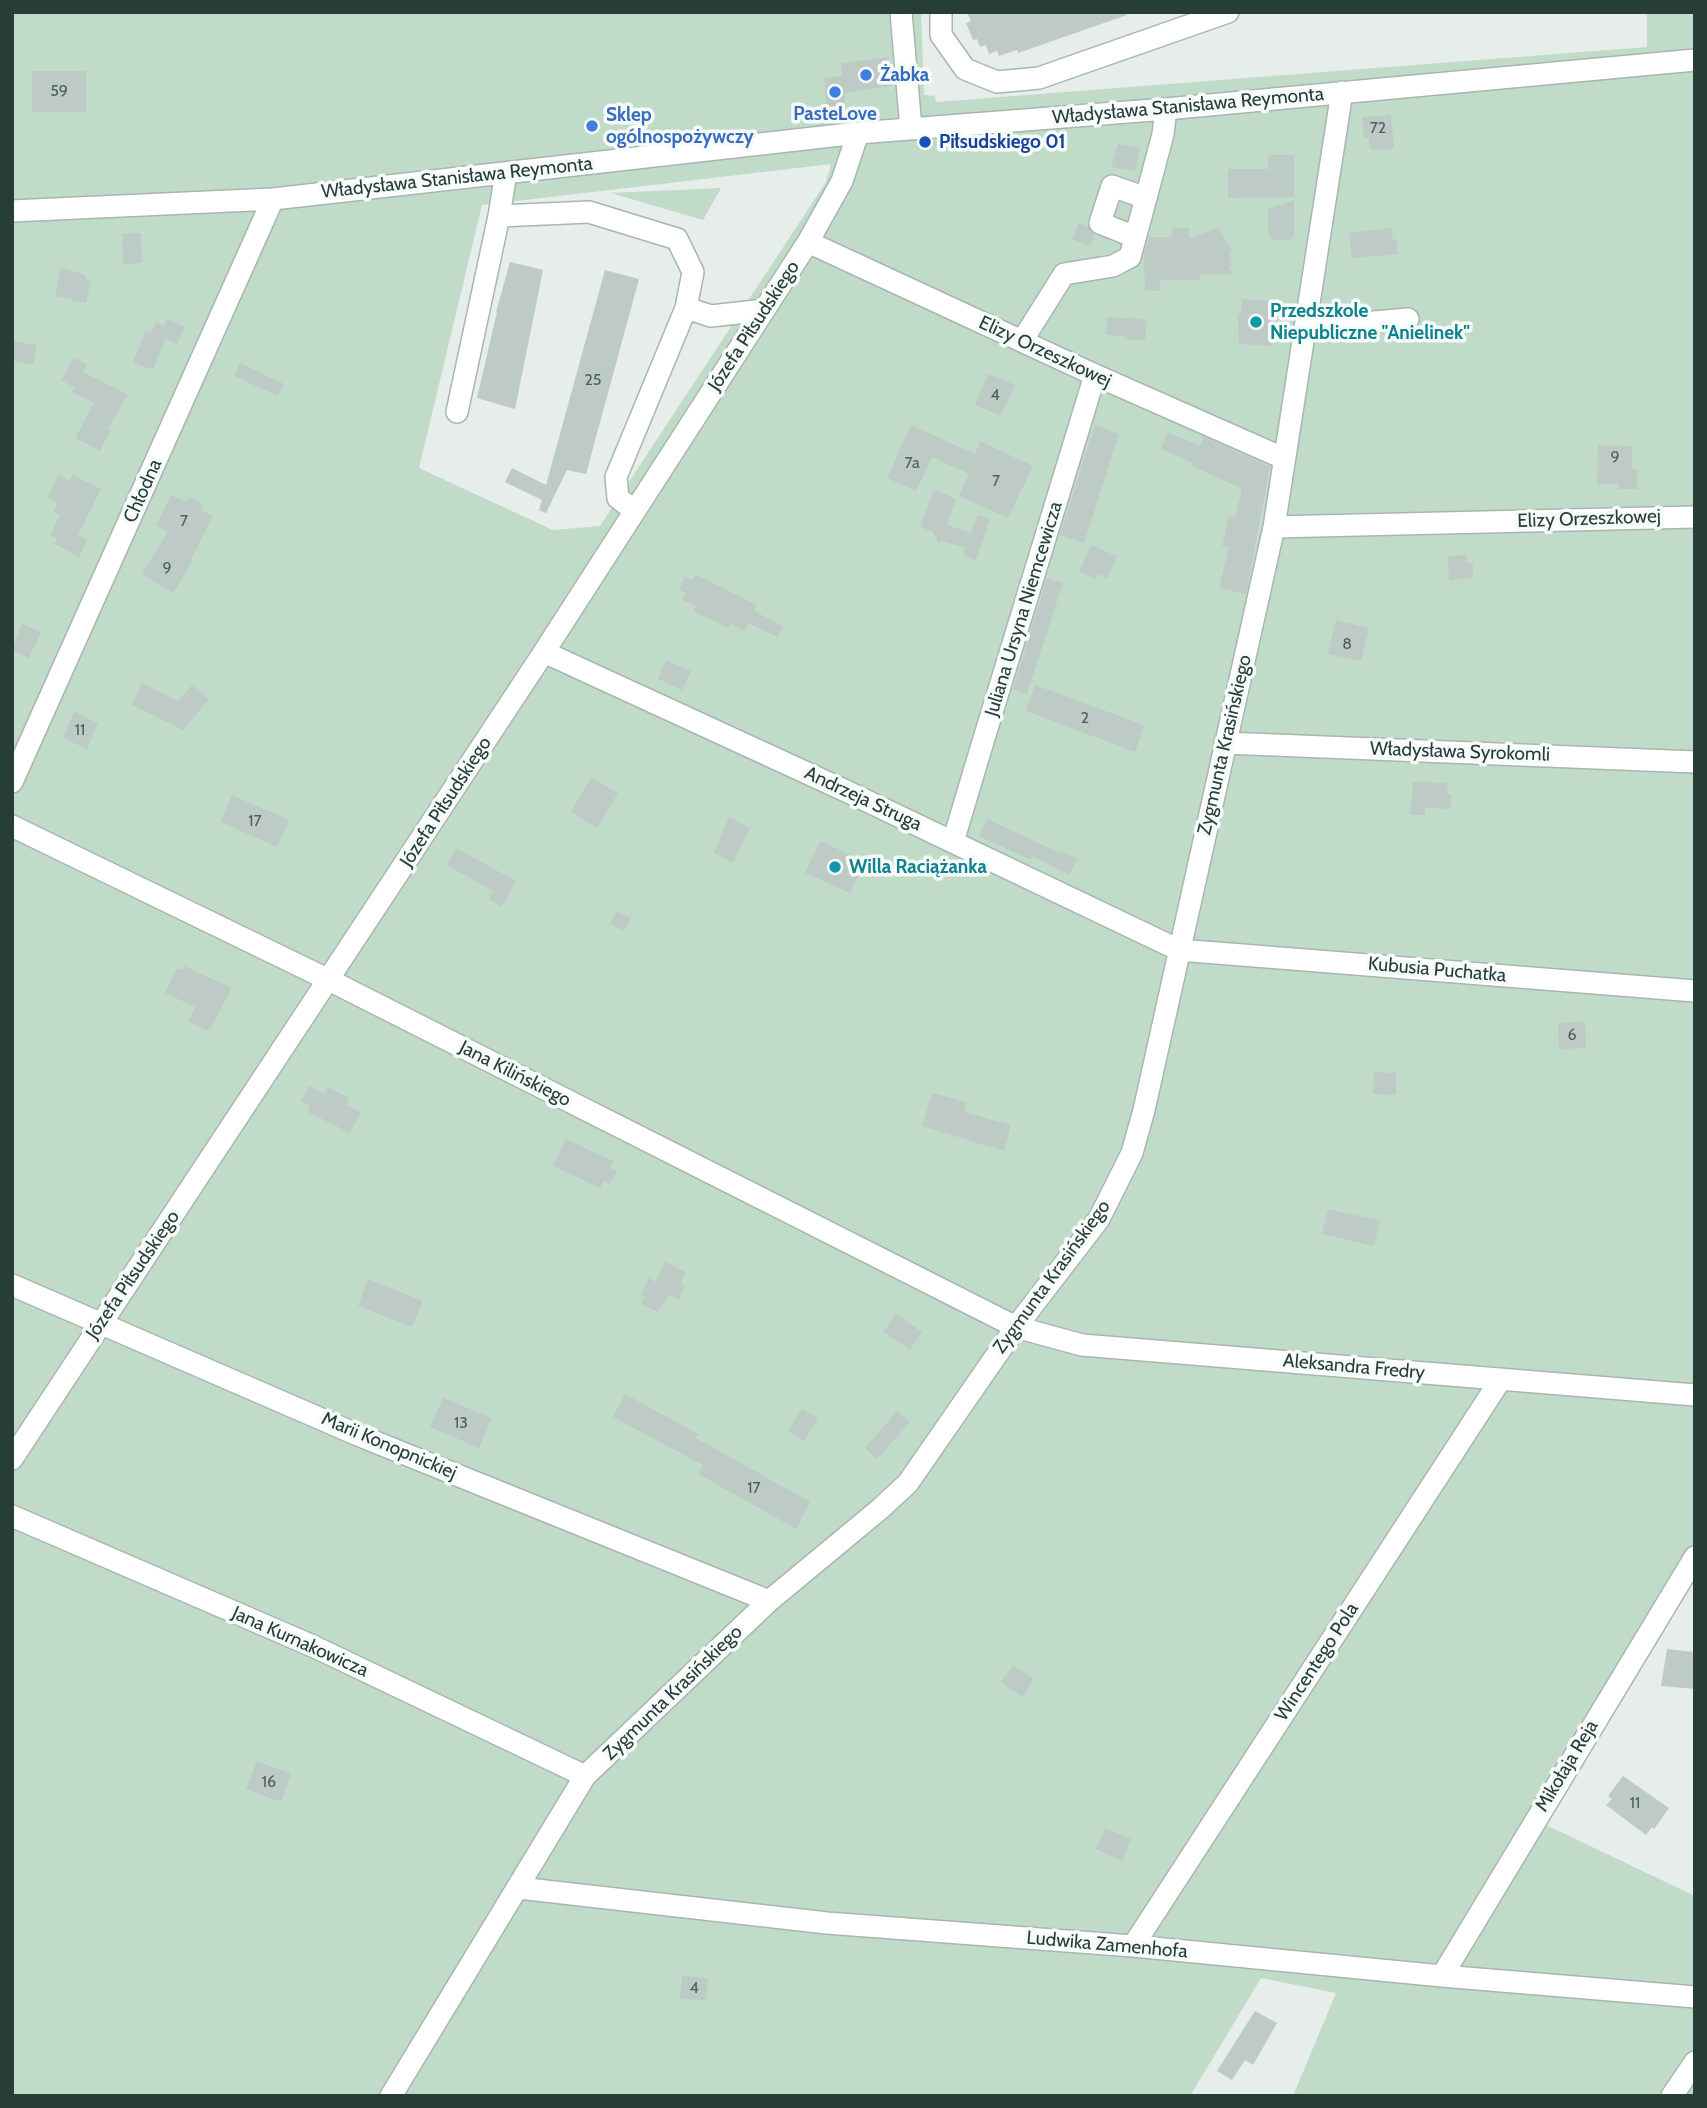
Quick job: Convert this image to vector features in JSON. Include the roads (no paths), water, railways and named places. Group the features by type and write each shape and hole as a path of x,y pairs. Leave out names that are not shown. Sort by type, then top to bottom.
{"street":[{"path":"901,12 911,129"},
{"path":"941,12 941,35 965,69 997,82 1039,78 1228,12"},
{"name":"Władysława Stanisława Reymonta","path":"12,211 273,199 858,133 1166,109 1695,60"},
{"name":"Zygmunta Krasińskiego","path":"391,2096 585,1776 769,1601 880,1509 908,1482 1016,1327 1099,1219 1132,1153 1144,1110 1274,527 1342,92"},
{"path":"1021,341 1064,274 1113,266 1130,257 1163,134 1166,109"},
{"name":"Józefa Piłsudskiego","path":"12,1459 544,652 808,242 842,181 858,133"},
{"path":"457,412 506,173"},
{"path":"1135,237 1100,223 1112,186 1146,198"},
{"name":"Chłodna","path":"12,782 273,199"},
{"path":"499,216 589,212 677,239 693,272 686,308 616,477 618,498 635,511"},
{"name":"Elizy Orzeszkowej","path":"808,242 1094,375 1283,458"},
{"path":"686,308 711,316 764,310"},
{"path":"1305,328 1408,319"},
{"name":"Juliana Ursyna Niemcewicza","path":"953,842 1094,375"},
{"name":"Elizy Orzeszkowej","path":"1274,527 1695,517"},
{"name":"Andrzeja Struga","path":"544,652 1179,950"},
{"name":"Władysława Syrokomli","path":"1225,743 1695,762"},
{"name":"Jana Kilińskiego","path":"12,826 329,980 1016,1327"},
{"name":"Kubusia Puchatka","path":"1179,950 1695,991"},
{"name":"Marii Konopnickiej","path":"12,1284 358,1434 769,1601"},
{"name":"Aleksandra Fredry","path":"1016,1327 1082,1345 1695,1395"},
{"name":"Wincentego Pola","path":"1133,1945 1501,1379"},
{"name":"Jana Kurnakowicza","path":"12,1516 315,1647 585,1776"},
{"name":"Mikołaja Reja","path":"1442,1976 1695,1557"},
{"name":"Ludwika Zamenhofa","path":"519,1888 827,1923 1133,1945 1442,1976 1695,1997"},
{"path":"1672,2096 1695,2062"}],"place":[{"name":"Żabka","path":"866,75"},
{"name":"PasteLove","path":"835,92"},
{"name":"Sklep ogólnospożywczy","path":"592,126"},
{"name":"Piłsudskiego 01","path":"925,142"},
{"name":"Przedszkole Niepubliczne \"Anielinek\"","path":"1256,322"},
{"name":"Willa Raciążanka","path":"835,867"}]}
